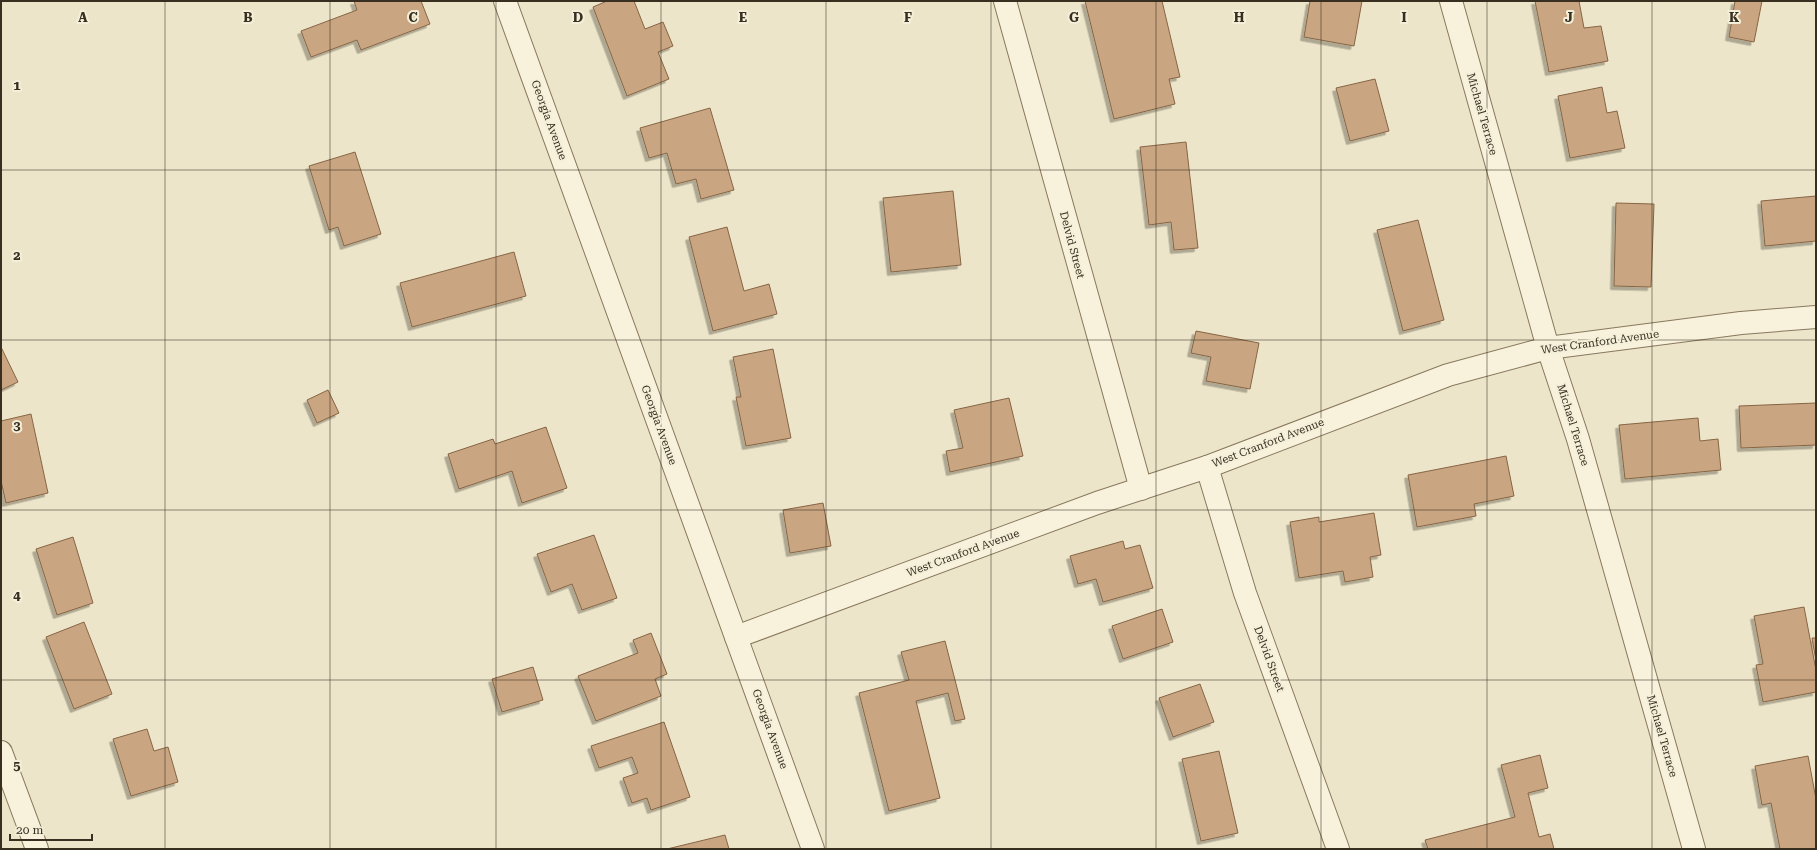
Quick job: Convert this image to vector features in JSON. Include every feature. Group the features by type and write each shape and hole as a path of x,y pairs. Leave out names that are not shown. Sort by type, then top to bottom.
{"street":[{"name":"Georgia Avenue","path":"505,1 813,849"},
{"name":"Delvid Street","path":"1005,1 1141,489"},
{"name":"Michael Terrace","path":"1450,1 1548,348 1578,439 1694,849"},
{"name":"West Cranford Avenue","path":"736,637 1089,506 1206,467 1448,375 1548,348 1741,324 1816,317"},
{"name":"Delvid Street","path":"1206,467 1245,593 1338,849"},
{"path":"1,752 36,849"}],"building":[{"path":"354,1 421,1 430,24 361,50 357,40 311,57 301,31 357,10"},
{"path":"607,1 634,1 645,29 663,22 673,46 658,52 669,79 627,96 593,7"},
{"path":"1085,1 1162,1 1180,77 1169,79 1175,104 1114,119"},
{"path":"1310,1 1362,1 1354,46 1304,37"},
{"path":"1535,1 1579,1 1584,28 1601,26 1608,61 1549,72"},
{"path":"1735,1 1762,1 1754,42 1729,37"},
{"path":"1375,79 1389,131 1350,141 1336,88"},
{"path":"1602,87 1607,113 1617,111 1625,148 1570,158 1558,96"},
{"path":"710,108 734,190 701,199 696,179 676,184 667,153 649,158 640,128"},
{"path":"1186,142 1198,248 1174,250 1171,222 1149,225 1140,147"},
{"path":"355,152 381,234 344,246 338,227 329,230 309,166"},
{"path":"953,191 961,265 891,272 883,198"},
{"path":"1816,196 1816,241 1765,246 1761,201"},
{"path":"1616,203 1654,204 1651,287 1614,286"},
{"path":"1418,220 1444,320 1403,331 1377,230"},
{"path":"727,227 744,291 769,284 777,314 713,331 689,237"},
{"path":"514,252 526,296 412,327 400,283"},
{"path":"1196,331 1259,343 1250,389 1206,381 1211,357 1191,353"},
{"path":"1,347 18,382 1,390"},
{"path":"773,349 791,438 746,446 736,397 741,397 733,357"},
{"path":"328,390 339,413 317,423 307,400"},
{"path":"1009,398 1023,456 950,472 946,451 963,448 954,410"},
{"path":"1816,403 1816,445 1741,448 1739,406"},
{"path":"31,414 48,493 6,503 1,481 1,421"},
{"path":"1698,418 1700,441 1718,439 1721,470 1625,479 1619,425"},
{"path":"546,427 567,488 522,503 512,471 459,489 448,454 493,439 495,444"},
{"path":"1506,456 1514,496 1474,504 1476,516 1417,527 1408,475"},
{"path":"823,503 831,546 790,553 783,510"},
{"path":"1374,513 1381,555 1370,557 1373,577 1345,582 1343,571 1299,578 1290,522 1319,517 1319,522"},
{"path":"594,535 617,598 582,610 572,584 551,592 537,554"},
{"path":"73,537 93,603 57,615 36,549"},
{"path":"1123,541 1125,549 1140,545 1153,588 1103,602 1096,579 1078,584 1070,556"},
{"path":"1804,607 1816,670 1816,692 1763,702 1756,665 1763,664 1754,616"},
{"path":"1162,609 1173,642 1123,659 1112,626"},
{"path":"84,622 112,694 74,709 46,637"},
{"path":"651,633 667,674 655,679 661,696 596,721 578,676 638,653 633,640"},
{"path":"1812,638 1816,638 1816,661"},
{"path":"945,641 965,719 955,721 948,693 916,701 940,798 889,811 859,693 909,680 901,652"},
{"path":"533,667 543,700 502,712 492,679"},
{"path":"1200,684 1214,722 1173,737 1159,698"},
{"path":"664,722 690,797 651,810 647,798 632,803 623,778 638,773 632,757 599,768 591,746"},
{"path":"147,729 154,751 168,747 178,782 131,796 113,739"},
{"path":"1219,751 1238,833 1201,841 1182,759"},
{"path":"1540,755 1548,788 1528,793 1539,837 1550,834 1554,849 1428,849 1425,840 1515,817 1501,765"},
{"path":"1808,756 1816,799 1816,849 1780,849 1771,803 1762,805 1755,766"},
{"path":"725,835 729,849 667,849"}]}
